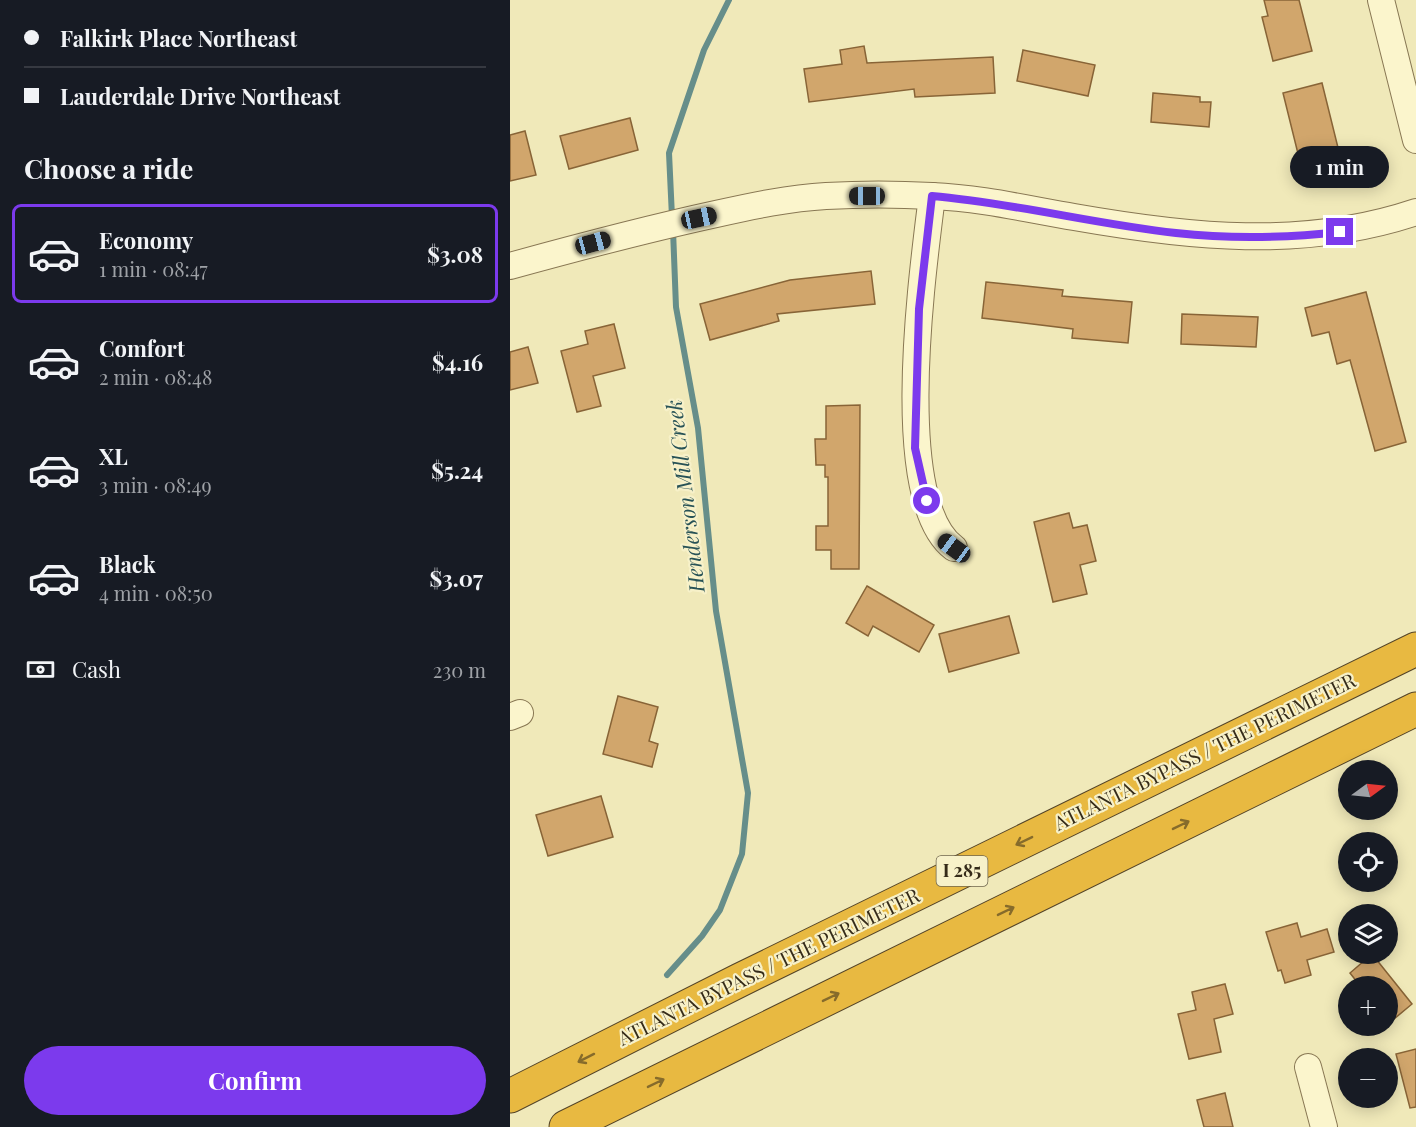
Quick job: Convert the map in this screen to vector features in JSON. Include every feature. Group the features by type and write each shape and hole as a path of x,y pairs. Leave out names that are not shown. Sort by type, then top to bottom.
{"highway":[{"name":"ATLANTA BYPASS / THE PERIMETER","path":"510,1096 740,980 1416,649"},
{"path":"566,1127 1416,709"}],"street":[{"path":"1381,0 1416,140"},
{"path":"510,266 656,227 763,204 824,196 932,196 973,200 1132,227 1229,237 1293,237 1340,232 1383,223 1416,212"},
{"path":"932,196 919,309 915,448 931,519 941,538 954,548"},
{"path":"1308,1067 1324,1127"}],"building":[{"path":"1264,0 1299,0 1312,51 1273,61 1262,17 1268,16"},
{"path":"864,46 867,63 993,57 995,93 915,97 914,89 809,102 804,69 842,64 840,50"},
{"path":"1023,50 1095,65 1088,96 1017,81"},
{"path":"1322,83 1344,172 1305,182 1283,93"},
{"path":"1153,93 1200,97 1200,102 1211,102 1209,127 1151,122"},
{"path":"630,118 638,150 569,169 560,136"},
{"path":"525,131 536,175 510,181 510,135"},
{"path":"871,271 875,304 777,314 779,321 710,340 700,304 790,280"},
{"path":"986,282 1063,290 1062,296 1132,302 1128,343 1072,338 1073,329 982,318"},
{"path":"1366,292 1406,442 1375,451 1350,360 1337,364 1329,332 1312,336 1305,308"},
{"path":"1182,314 1258,317 1256,347 1181,344"},
{"path":"614,324 625,368 593,376 601,406 577,412 561,351 588,344 585,331"},
{"path":"528,347 538,383 510,390 510,352"},
{"path":"860,405 859,569 831,569 831,550 816,550 816,526 828,526 828,477 825,477 825,465 816,465 815,439 826,439 826,406"},
{"path":"1069,513 1073,528 1087,525 1096,561 1080,565 1087,594 1053,602 1034,522"},
{"path":"867,586 934,625 919,652 873,626 868,636 846,623"},
{"path":"1009,616 1019,653 949,672 939,634"},
{"path":"618,696 658,707 649,741 658,744 652,767 603,754"},
{"path":"601,796 613,837 548,856 536,815"},
{"path":"1297,923 1301,937 1327,929 1334,952 1307,960 1311,975 1285,983 1281,970 1278,971 1266,932"},
{"path":"1360,964 1380,964 1390,976 1352,976 1350,973"},
{"path":"1225,984 1233,1014 1214,1019 1221,1052 1189,1059 1178,1014 1196,1010 1192,992"},
{"path":"1398,986 1412,1004 1398,1016"},
{"path":"1416,1049 1416,1107 1410,1108 1398,1054"},
{"path":"1225,1093 1233,1127 1204,1127 1197,1100"}],"waterway":[{"name":"Henderson Mill Creek","path":"672,217 669,153 704,50 729,0"},
{"name":"Henderson Mill Creek","path":"667,975 702,936 720,910 742,854 748,793 716,611 698,428 676,307 673,230"}],"route":[{"path":"927,501 915,448 919,309 932,196 973,200 1176,233 1229,237 1293,237 1340,232"}]}
